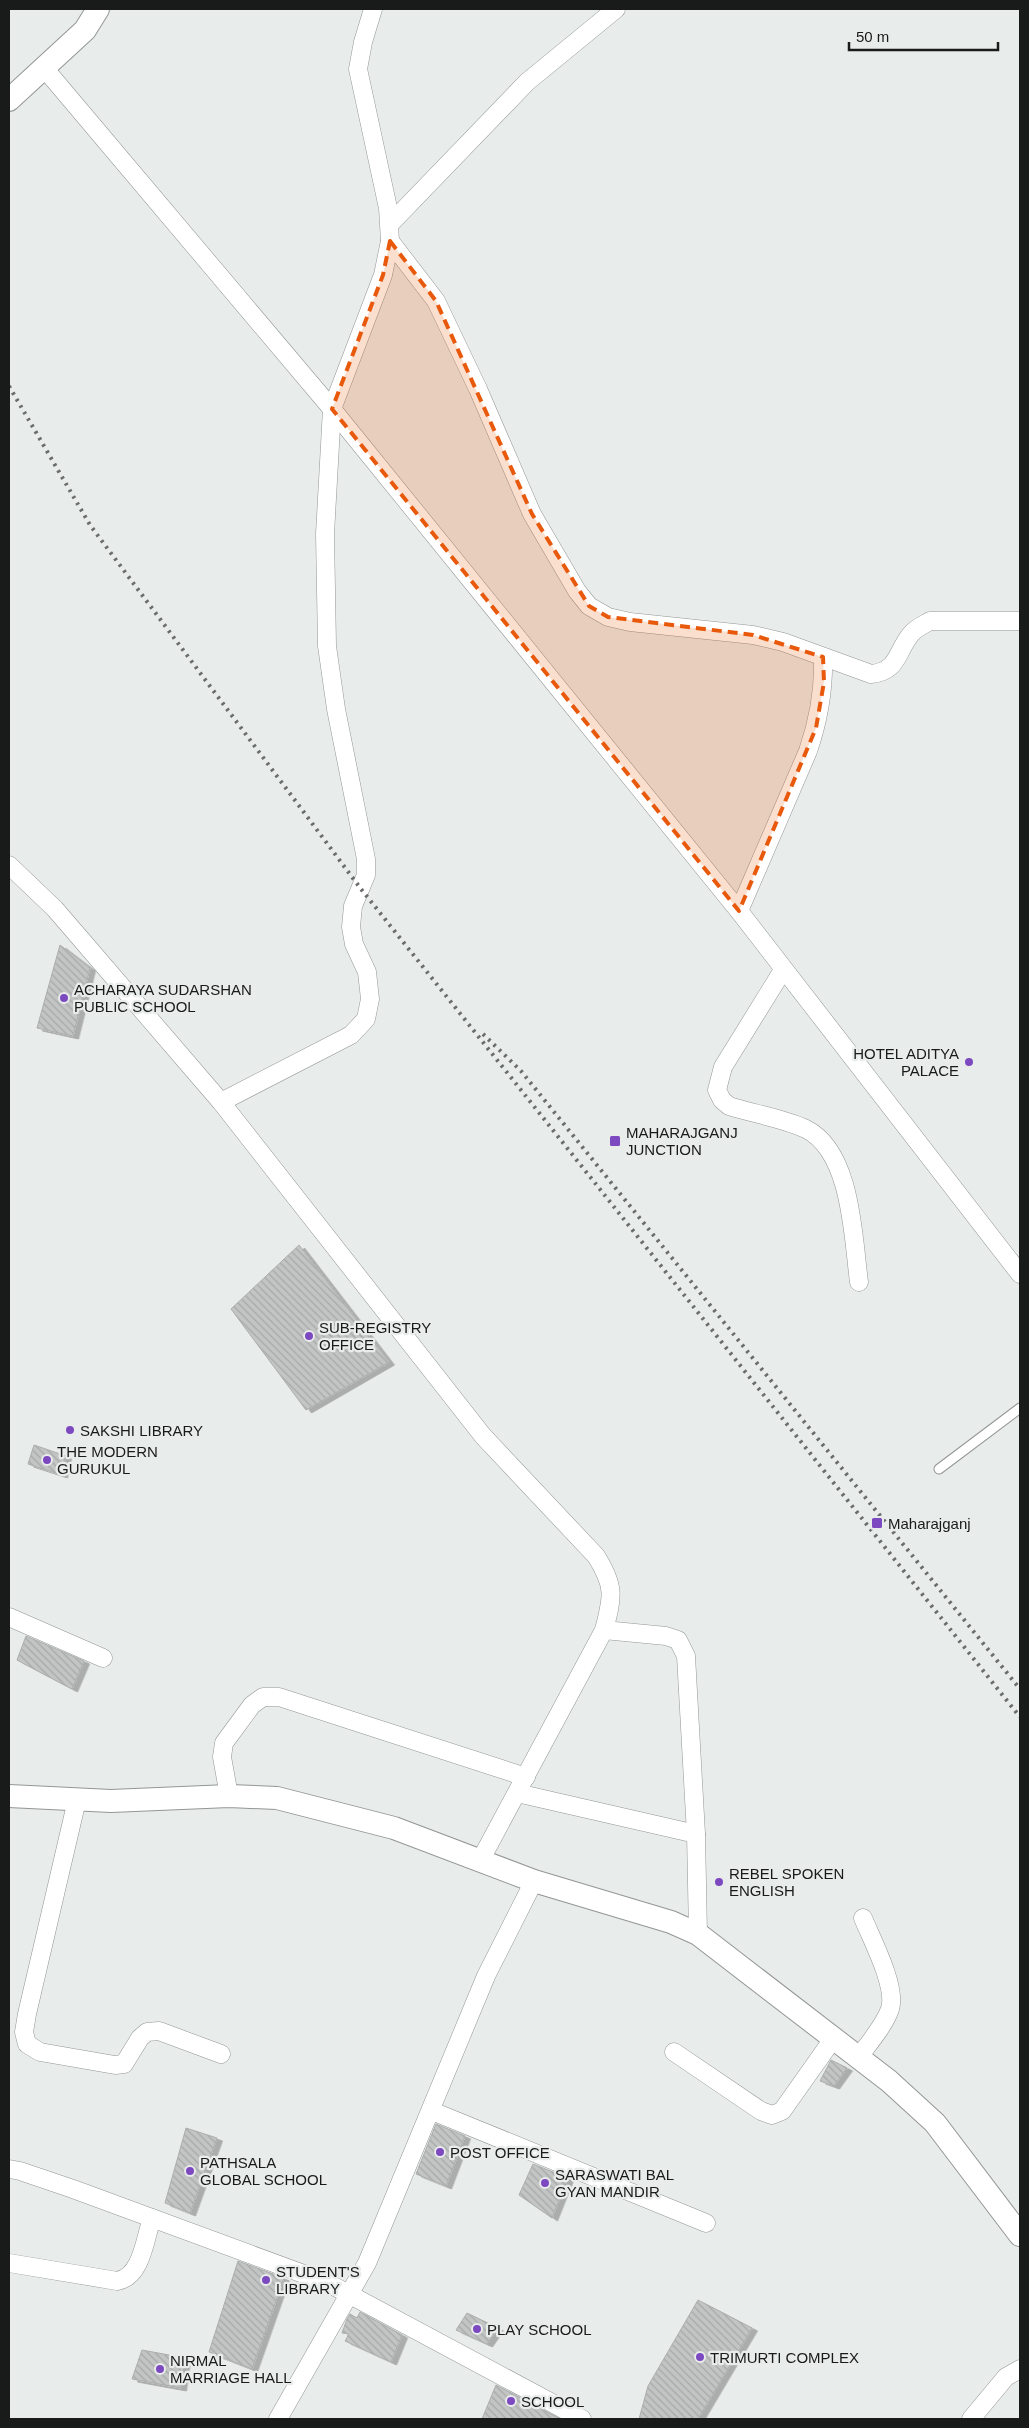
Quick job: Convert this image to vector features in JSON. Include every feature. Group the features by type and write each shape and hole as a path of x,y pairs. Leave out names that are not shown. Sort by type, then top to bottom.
{"street":[{"path":"9,100 45,69 85,30 98,9"},
{"path":"220,1102 351,1035 366,1019 370,999 367,972 354,944 351,927 353,906 366,875 366,859 336,709 327,646 325,534 332,409 383,275 390,232 358,69 362,42 373,9"},
{"path":"390,232 527,82 616,9"},
{"path":"45,69 332,409 739,911 783,970 1017,1265"},
{"path":"390,232 436,301 478,389 532,514 577,591 589,606 615,619 753,635 783,642 871,674 884,672 895,662 909,636 918,627 930,621 1020,621"},
{"path":"739,911 816,728 824,682 823,657"},
{"path":"9,864 55,909 220,1102 482,1436 596,1556 610,1578 610,1605 604,1630 577,1676 526,1777 480,1861"},
{"path":"783,970 723,1067 717,1090 722,1100 729,1106 807,1130 820,1140 830,1153 839,1169 846,1192 859,1282"},
{"path":"9,1617 103,1658"},
{"path":"604,1630 666,1636 678,1640 686,1656 696,1834 698,1934"},
{"path":"229,1796 222,1757 224,1743 252,1705 263,1697 279,1697 526,1777"},
{"path":"517,1793 696,1834"},
{"path":"9,1796 111,1801 229,1796 277,1798 364,1819 534,1881 671,1922 698,1934 890,2081 935,2123 1020,2235"},
{"path":"77,1800 27,2014 24,2032 28,2044 40,2052 115,2066 124,2064 140,2038 147,2032 159,2031 221,2054"},
{"path":"278,2419 351,2295 383,2228 486,1976 534,1881"},
{"path":"858,2058 885,2018 890,2008 891,1997 889,1983 863,1918"},
{"path":"674,2052 761,2111 772,2115 782,2111 834,2039"},
{"path":"432,2111 706,2223"},
{"path":"9,2169 73,2189 328,2283 582,2419"},
{"path":"9,2263 106,2279 126,2279 133,2274 137,2266 152,2218"},
{"path":"971,2419 1006,2376 1020,2369"}],"lane":[{"path":"939,1469 1020,1408"}],"highlighted area":[{"path":"390,241 436,301 532,514 589,606 608,617 753,635 823,657 824,682 816,728 739,911 332,409 383,275"}],"building":[{"name":"ACHARAYA SUDARSHAN PUBLIC SCHOOL","path":"60,945 90,968 73,1036 37,1028"},
{"name":"SUB-REGISTRY OFFICE","path":"299,1245 389,1362 306,1410 231,1309"},
{"name":"THE MODERN GURUKUL","path":"34,1445 66,1456 62,1475 28,1464"},
{"path":"26,1636 84,1661 72,1689 17,1660"},
{"path":"831,2060 847,2068 834,2086 820,2081"},
{"name":"POST OFFICE","path":"436,2124 465,2136 446,2186 416,2174"},
{"name":"PATHSALA GLOBAL SCHOOL","path":"186,2128 217,2138 190,2213 165,2203"},
{"name":"SARASWATI BAL GYAN MANDIR","path":"533,2164 568,2178 552,2218 519,2195"},
{"path":"238,2261 284,2278 252,2369 209,2352"},
{"name":"TRIMURTI COMPLEX","path":"698,2300 752,2328 698,2419 639,2419 648,2386"},
{"path":"360,2312 402,2335 391,2362 345,2341 349,2334 342,2333 347,2319 350,2314 357,2318"},
{"name":"PLAY SCHOOL","path":"467,2313 498,2328 487,2344 456,2330"},
{"name":"NIRMAL MARRIAGE HALL","path":"142,2350 185,2358 181,2388 132,2379"},
{"name":"SCHOOL","path":"496,2385 560,2419 482,2419"}],"railway":[{"path":"9,386 90,525 361,889 1020,1717"},
{"path":"483,1034 521,1071 1020,1689"}],"place":[{"name":"ACHARAYA SUDARSHAN PUBLIC SCHOOL","path":"64,998"},
{"name":"HOTEL ADITYA PALACE","path":"969,1062"},
{"name":"MAHARAJGANJ JUNCTION","path":"615,1141"},
{"name":"SUB-REGISTRY OFFICE","path":"309,1336"},
{"name":"SAKSHI LIBRARY","path":"70,1430"},
{"name":"THE MODERN GURUKUL","path":"47,1460"},
{"name":"Maharajganj","path":"877,1523"},
{"name":"REBEL SPOKEN ENGLISH","path":"719,1882"},
{"name":"POST OFFICE","path":"440,2152"},
{"name":"PATHSALA GLOBAL SCHOOL","path":"190,2171"},
{"name":"SARASWATI BAL GYAN MANDIR","path":"545,2183"},
{"name":"STUDENT'S LIBRARY","path":"266,2280"},
{"name":"PLAY SCHOOL","path":"477,2329"},
{"name":"TRIMURTI COMPLEX","path":"700,2357"},
{"name":"NIRMAL MARRIAGE HALL","path":"160,2369"},
{"name":"SCHOOL","path":"511,2401"}]}
